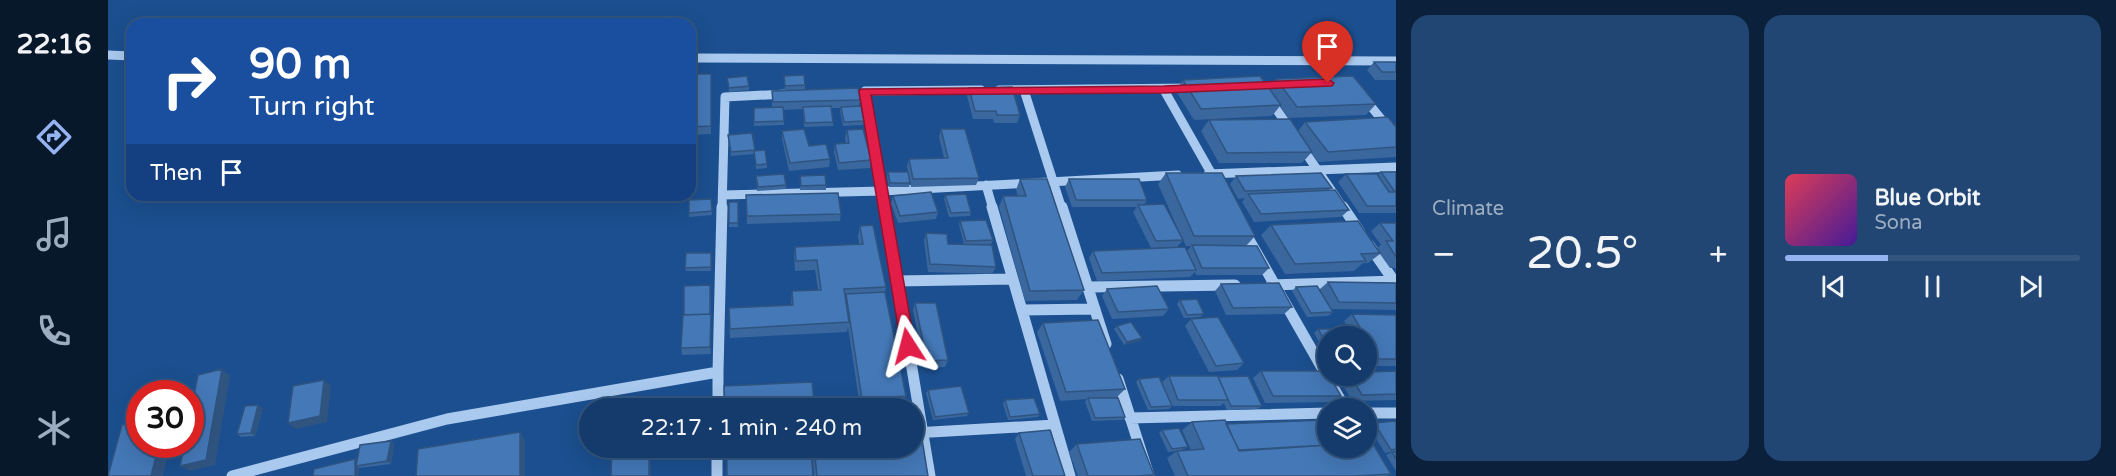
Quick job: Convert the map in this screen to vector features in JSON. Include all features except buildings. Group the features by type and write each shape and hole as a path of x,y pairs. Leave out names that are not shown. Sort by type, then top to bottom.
{"street":[{"path":"108,56 126,56"},
{"path":"696,58 1396,61"},
{"path":"1260,85 1395,282"},
{"path":"853,92 1164,90 1206,87"},
{"path":"1024,90 1149,476"},
{"path":"1164,90 1210,177 1396,167"},
{"path":"865,91 897,281 913,398"},
{"path":"1359,92 1396,137"},
{"path":"718,398 725,97 795,94"},
{"path":"723,195 882,191 1189,175"},
{"path":"986,185 1070,476"},
{"path":"1240,224 1263,285 1338,398"},
{"path":"897,281 1013,279"},
{"path":"1088,287 1395,282"},
{"path":"1022,310 1095,309"},
{"path":"232,476 447,419 718,372"},
{"path":"1130,418 1317,413"},
{"path":"1377,413 1396,413"},
{"path":"924,433 1055,425"},
{"path":"924,454 930,476"},
{"path":"717,458 717,476"}],"route":[{"path":"908,346 865,91 1164,90 1328,83"}]}
